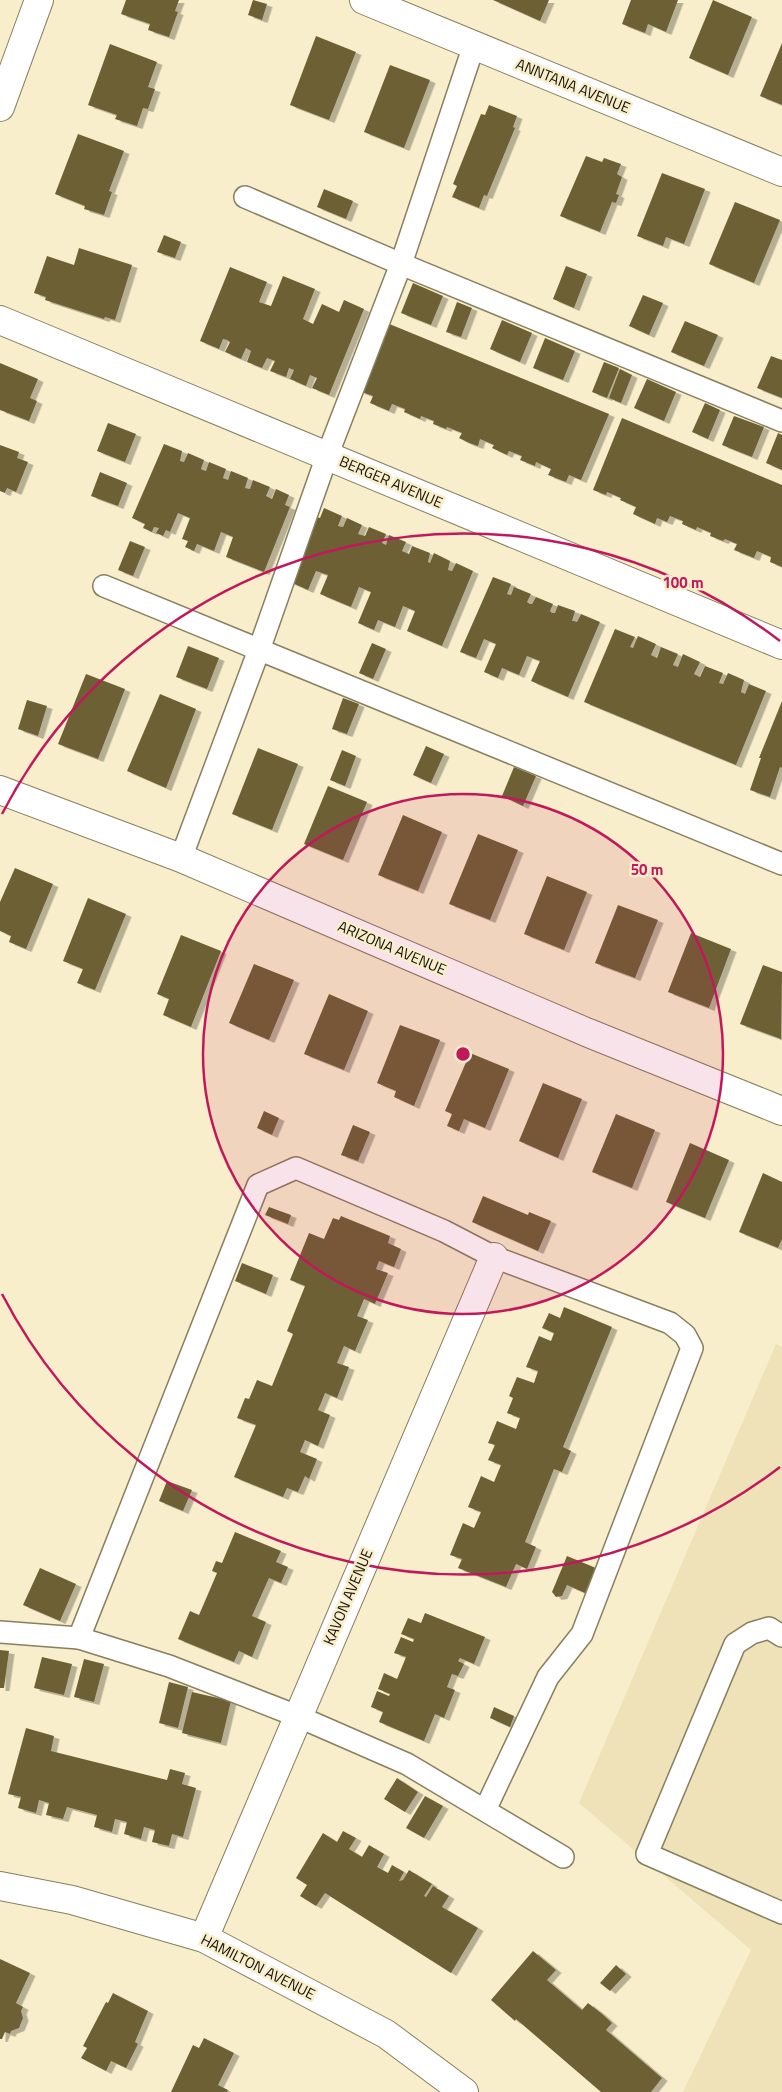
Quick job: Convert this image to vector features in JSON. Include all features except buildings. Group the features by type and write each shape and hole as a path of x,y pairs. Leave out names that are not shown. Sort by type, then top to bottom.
{"street":[{"path":"0,107 40,0"},
{"name":"ANNTANA AVENUE","path":"364,0 782,172"},
{"name":"BERGER AVENUE","path":"0,320 782,645"},
{"name":"ARIZONA AVENUE","path":"0,790 181,858 586,1032 782,1111"},
{"name":"KAVON AVENUE","path":"204,1938 494,1257"},
{"name":"HAMILTON AVENUE","path":"0,1886 72,1900 204,1938 386,2034 464,2092"}],"lane":[{"path":"181,858 259,650 327,456 401,264 474,46"},
{"path":"245,197 401,264 782,421"},
{"path":"104,586 782,864"},
{"path":"79,1638 258,1185 296,1168 444,1231 494,1257 670,1322 685,1335 692,1348 582,1634 548,1677 485,1810"},
{"path":"782,1636 769,1628 752,1633 735,1644 647,1854 782,1913"},
{"path":"0,1632 79,1638 169,1666 298,1716 407,1764 563,1857"}],"shaded area":[{"path":"776,1344 782,1347 782,2092 683,2092 751,1950 579,1803"}]}
